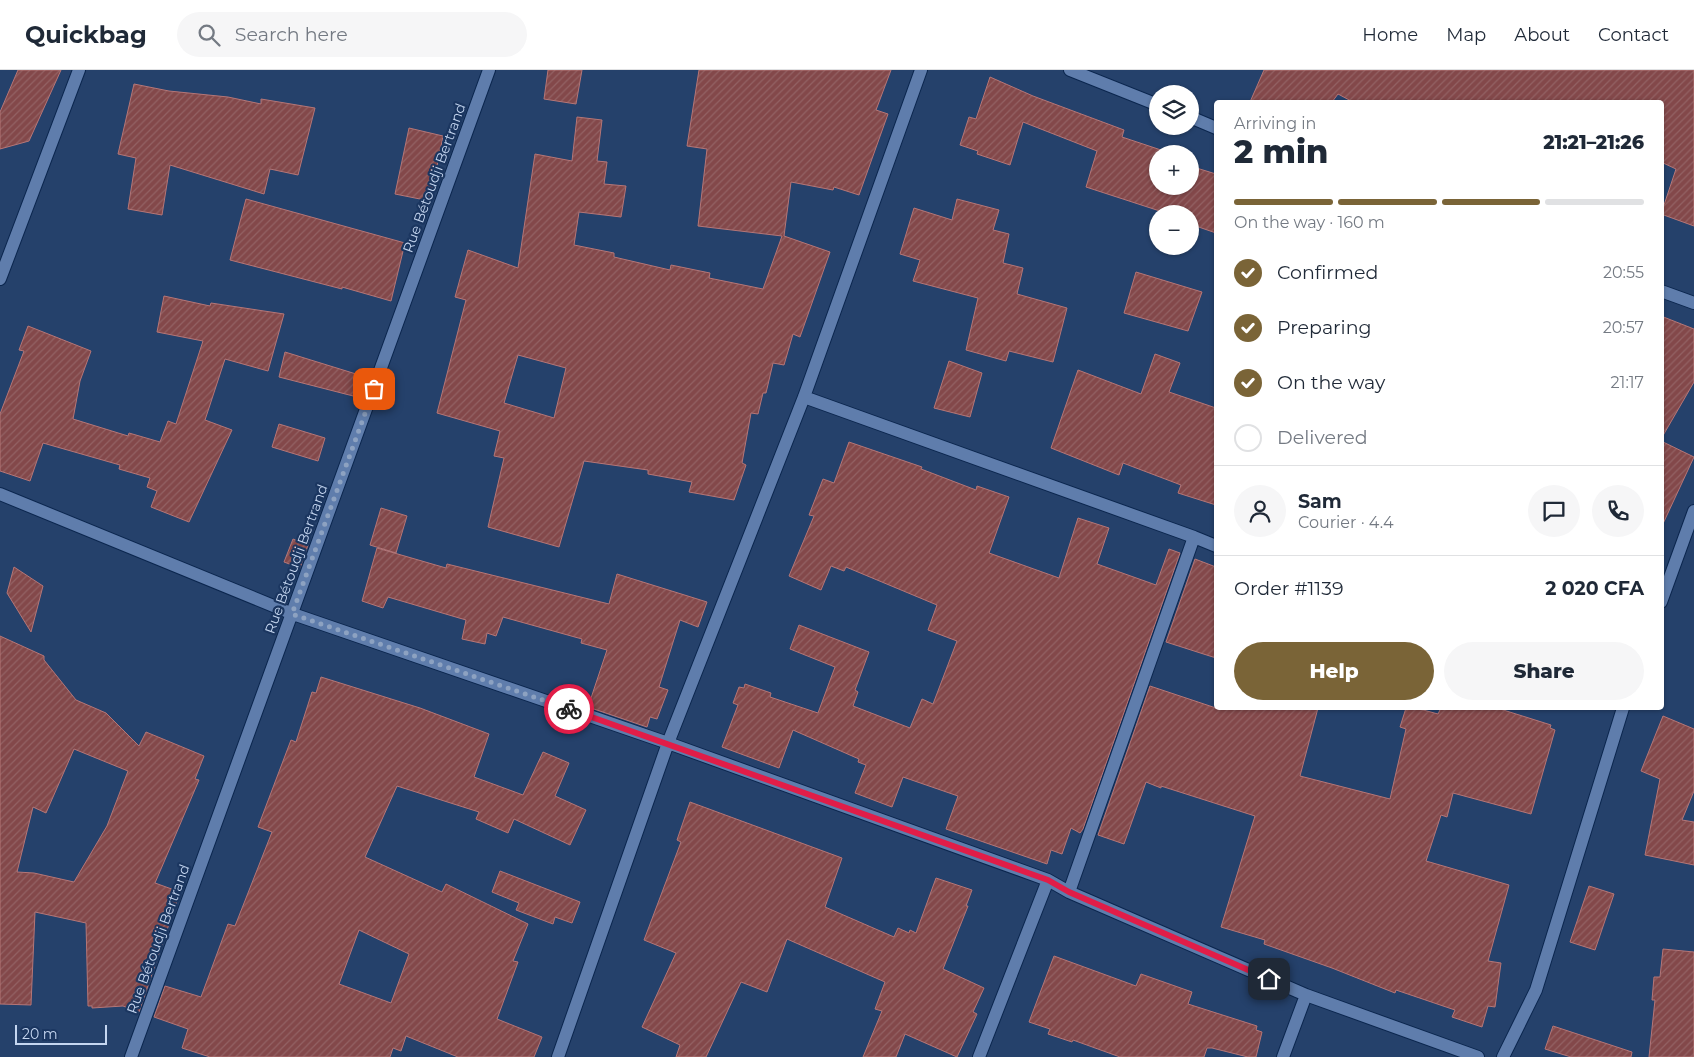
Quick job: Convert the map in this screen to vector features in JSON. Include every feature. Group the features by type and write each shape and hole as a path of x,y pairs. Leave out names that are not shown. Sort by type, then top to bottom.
{"street":[{"path":"0,278 80,70"},
{"name":"Rue Bétoudji Bertrand","path":"132,1057 489,70"},
{"path":"558,1057 668,744 804,397 921,70"},
{"path":"1070,70 1149,101"},
{"path":"1199,121 1214,127"},
{"path":"1664,293 1694,303"},
{"path":"804,397 1214,545"},
{"path":"0,494 292,614 668,744 1048,880 1069,892 1306,995 1478,1057"},
{"path":"1664,594 1694,512"},
{"path":"1069,892 1194,537"},
{"path":"1503,1057 1536,990 1622,710"},
{"path":"979,1057 1048,880"},
{"path":"1283,1057 1306,995"}],"building":[{"path":"18,70 61,70 29,141 0,149 0,112"},
{"path":"548,70 582,70 576,104 544,99"},
{"path":"699,70 891,70 876,110 888,114 859,195 834,187 833,190 791,182 784,236 830,252 800,337 793,334 784,365 773,363 766,393 763,393 758,414 751,413 742,463 746,465 734,500 689,492 692,482 648,474 648,470 584,461 559,547 488,527 504,458 494,456 500,431 437,413 466,300 455,297 468,250 518,268 535,154 572,161 577,117 602,120 597,161 607,162 604,184 626,186 621,217 579,212 574,245 614,253 614,257 670,270 671,265 710,273 709,278 763,289 782,236 698,226 707,149 687,146","holes":["518,355 566,368 554,418 504,403"]},
{"path":"1264,70 1694,70 1694,226 1664,215 1664,205 1676,169 1664,163 1664,100 1349,100 1338,94 1334,100 1251,100"},
{"path":"990,77 1033,96 1124,130 1122,137 1149,146 1149,195 1199,195 1199,169 1214,173 1214,232 1199,227 1199,205 1149,205 1149,207 1086,187 1097,151 1023,122 1010,165 977,154 978,151 960,145 969,117 976,119"},
{"path":"134,84 169,91 228,97 261,104 261,99 315,108 298,175 270,169 264,194 170,165 162,215 128,209 136,158 118,154"},
{"path":"409,128 443,136 430,201 395,194"},
{"path":"246,199 405,243 391,301 230,260"},
{"path":"957,199 999,210 993,230 1009,234 1003,263 1023,268 1017,294 1067,308 1053,362 1009,351 1006,361 966,350 978,298 913,281 920,260 900,254 914,208 952,220"},
{"path":"1136,272 1202,292 1188,331 1124,313"},
{"path":"164,296 210,306 211,303 284,314 268,371 225,359 205,420 232,430 189,522 151,507 157,491 147,487 150,478 119,469 120,465 43,443 30,481 0,471 0,414 24,351 19,350 28,326 91,351 80,381 73,419 128,436 129,433 160,442 168,421 176,424 203,341 157,332"},
{"path":"1664,317 1694,329 1694,382 1664,434"},
{"path":"285,352 369,378 361,398 279,377"},
{"path":"1155,354 1180,363 1169,392 1214,407 1214,504 1178,493 1181,485 1123,463 1119,475 1051,448 1078,370 1141,394"},
{"path":"949,361 982,373 970,417 934,408"},
{"path":"279,424 325,438 318,461 272,447"},
{"path":"849,442 922,467 921,469 976,490 977,486 1009,497 989,553 1059,578 1078,518 1109,528 1097,564 1156,585 1169,549 1180,553 1083,829 1080,833 1071,828 1062,854 1051,850 1047,864 946,829 958,796 903,777 892,807 855,793 866,765 858,762 859,759 793,730 779,768 722,747 738,705 733,703 739,687 744,688 745,684 771,693 770,697 818,713 835,667 790,649 799,625 869,652 855,690 858,692 853,706 910,728 922,699 933,704 957,641 928,630 937,605 846,567 844,571 831,566 821,590 789,576 814,516 809,515 823,479 834,483"},
{"path":"1664,442 1694,457 1664,522"},
{"path":"381,508 407,516 396,553 370,545"},
{"path":"293,539 308,545 300,568 284,562"},
{"path":"377,548 446,568 447,564 609,604 617,574 707,602 698,627 680,620 659,687 668,690 657,719 650,717 647,727 588,707 607,650 581,643 582,639 503,617 496,636 487,633 485,644 462,639 466,620 388,597 383,608 362,601"},
{"path":"1195,559 1214,566 1214,657 1166,642"},
{"path":"14,567 43,586 31,632 7,593"},
{"path":"0,636 44,656 44,660 76,700 106,713 139,746 146,732 204,756 195,779 199,780 155,883 180,892 139,1012 123,1006 92,1008 92,1006 88,1006 86,923 35,912 31,1005 0,1004","holes":["74,749 128,771 107,826 74,882 34,873 17,872 33,807 46,813"]},
{"path":"321,677 420,708 489,734 474,777 523,795 543,752 569,763 555,796 586,810 570,845 514,819 508,833 476,819 479,812 397,786 365,857 442,892 446,884 528,924 513,961 518,962 497,1019 542,1037 534,1057 458,1057 406,1036 401,1051 393,1048 390,1057 210,1057 182,1048 188,1029 154,1017 165,986 201,997 228,924 235,926 272,832 258,827 291,740 296,742 312,692 316,693","holes":["359,930 409,954 391,1003 339,984"]},
{"path":"1150,686 1214,707 1214,710 1317,710 1300,776 1390,799 1406,729 1400,727 1405,710 1423,710 1438,714 1440,710 1503,710 1551,725 1550,728 1555,730 1531,814 1453,793 1447,817 1441,815 1426,861 1509,885 1488,961 1501,963 1495,1007 1488,1006 1482,1027 1452,1017 1455,1010 1396,990 1395,993 1264,944 1265,940 1221,927 1255,816 1146,782 1124,844 1098,835"},
{"path":"1663,716 1694,729 1694,791 1682,820 1694,822 1694,865 1645,855 1660,779 1641,771"},
{"path":"690,802 842,858 825,907 894,937 898,928 909,933 910,930 916,933 936,878 972,890 966,906 968,906 943,969 984,988 973,1012 977,1014 957,1057 905,1034 896,1057 863,1057 882,1011 875,1009 885,982 787,939 767,992 741,982 706,1057 676,1057 680,1045 642,1027 676,953 644,940 681,842 677,840"},
{"path":"500,871 580,902 572,923 555,917 553,924 516,910 519,903 492,892"},
{"path":"1589,886 1614,894 1595,950 1570,942"},
{"path":"1663,949 1694,952 1694,1057 1649,1057 1655,1000 1652,1000 1654,977 1660,977"},
{"path":"1054,956 1136,986 1141,974 1192,992 1188,1004 1257,1026 1256,1030 1262,1032 1256,1057 1207,1048 1204,1057 1120,1057 1073,1040 1072,1042 1048,1034 1050,1029 1029,1022"},
{"path":"1553,1026 1632,1052 1631,1057 1571,1057 1545,1049"}],"way so far":[{"path":"374,389 292,614 569,709"}],"route":[{"path":"569,709 1048,880 1069,892 1269,979"}]}
